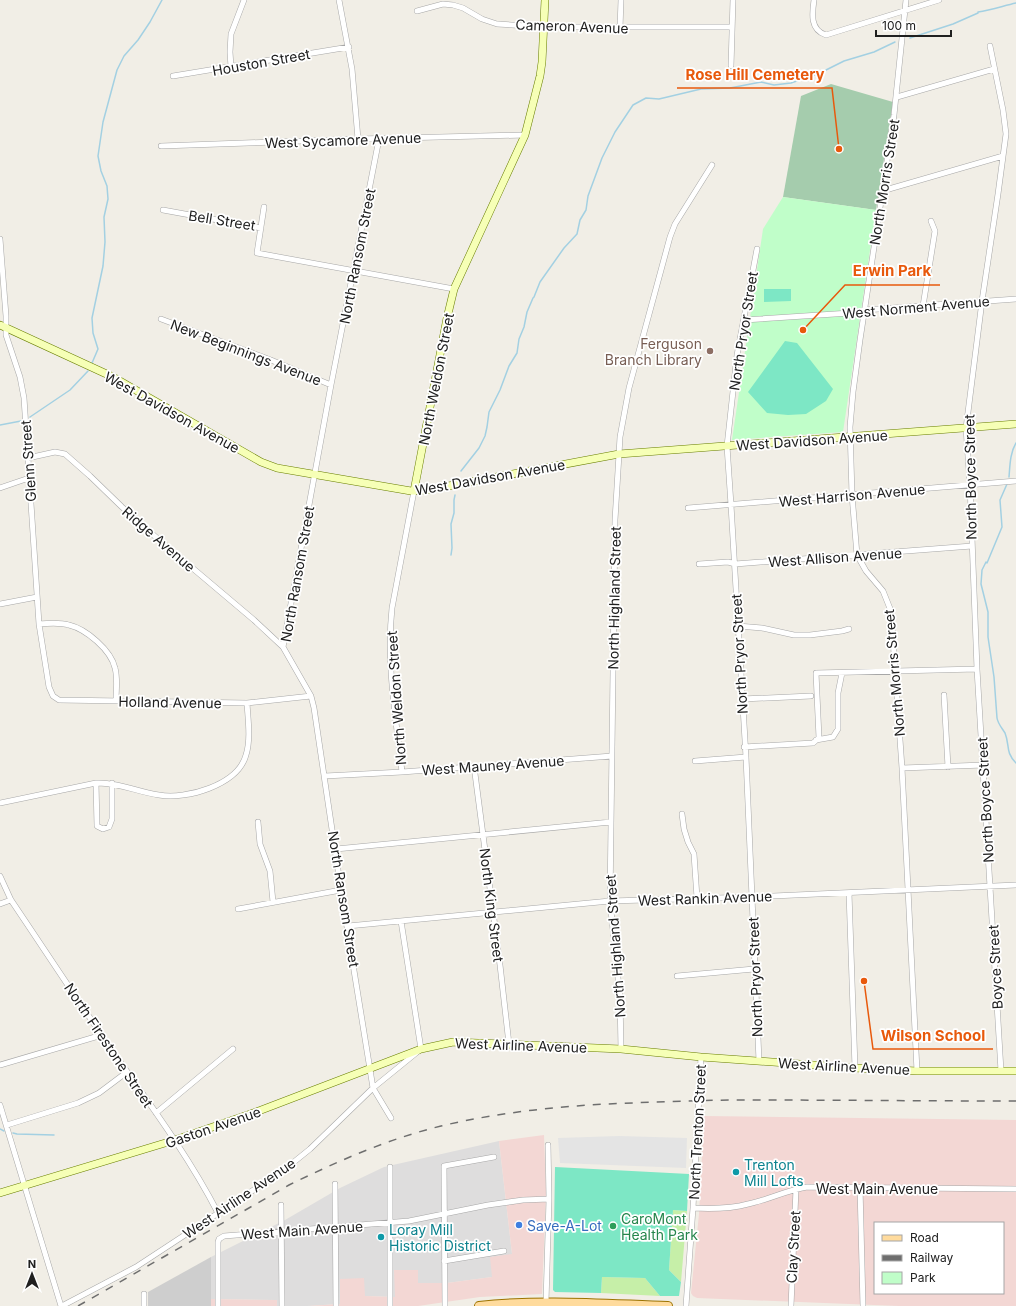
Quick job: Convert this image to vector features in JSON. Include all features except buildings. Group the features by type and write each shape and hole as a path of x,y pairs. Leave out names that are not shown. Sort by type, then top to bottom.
{"main road":[{"path":"479,1306 546,1302 668,1306"}],"street":[{"path":"231,67 231,34 244,0"},
{"path":"339,0 352,68 358,139"},
{"name":"North Weldon Street","path":"402,772 390,653 392,608 447,318 454,289 525,135 540,76 545,0"},
{"path":"620,28 621,0"},
{"path":"731,66 733,0"},
{"path":"814,0 812,12 815,29 819,33 826,36 939,0"},
{"name":"North Morris Street","path":"906,0 897,97 853,392 850,437 852,495 857,555 866,571 883,591 891,611 902,768 917,1071"},
{"name":"Cameron Avenue","path":"417,11 452,2 482,19 497,24 544,27 620,28 732,27"},
{"name":"North Boyce Street","path":"990,46 1006,134 982,301 966,428 970,485 977,669 984,765 990,887"},
{"name":"Houston Street","path":"173,76 349,47"},
{"path":"897,97 994,69"},
{"name":"West Sycamore Avenue","path":"161,146 447,136 525,135"},
{"name":"North Ransom Street","path":"379,139 331,385 283,647 311,696 318,726 373,1088 391,1118"},
{"path":"882,192 1003,156"},
{"name":"North Highland Street","path":"621,1049 620,997 610,901 615,520 620,437 629,384 670,237 675,224 712,165"},
{"name":"Bell Street","path":"163,210 260,228 264,207"},
{"path":"923,306 935,231 931,222"},
{"path":"260,228 257,253 454,289"},
{"name":"Glenn Street","path":"0,239 6,316 3,327 22,388 39,624"},
{"name":"North Pryor Street","path":"757,249 737,355 727,446 735,564 744,747 746,757 759,1061"},
{"name":"West Norment Avenue","path":"744,320 1016,299"},
{"name":"New Beginnings Avenue","path":"161,319 271,360 331,385"},
{"name":"West Davidson Avenue","path":"3,327 112,378 262,462 278,468 414,491 619,454 1016,424"},
{"name":"Ridge Avenue","path":"28,458 55,452 64,454 90,476 122,507 254,620 283,647"},
{"path":"0,488 29,478"},
{"name":"West Harrison Avenue","path":"688,508 1016,481"},
{"name":"West Allison Avenue","path":"699,564 728,562 735,564 972,546"},
{"path":"0,604 37,597"},
{"path":"39,624 52,623 70,625 79,628 105,650 115,666 117,681 116,701"},
{"name":"Holland Avenue","path":"39,624 48,687 53,696 59,700 246,703 311,696"},
{"path":"738,626 762,628 794,635 810,635 849,629"},
{"path":"815,742 819,738 816,674 977,669"},
{"path":"744,747 815,742 833,737 838,729 838,693 842,673"},
{"path":"944,695 948,767"},
{"path":"742,699 811,696"},
{"path":"0,803 96,783 112,783 143,792 174,797 190,794 220,783 240,768 246,754 248,746 248,733 246,703"},
{"name":"West Mauney Avenue","path":"325,776 402,772 612,756"},
{"path":"695,761 746,757"},
{"path":"902,768 984,765"},
{"name":"North King Street","path":"474,766 509,1044"},
{"path":"96,783 97,826 103,829 109,827 112,820 112,783"},
{"path":"682,814 684,829 694,854 698,898"},
{"path":"258,822 260,844 270,870 273,902"},
{"path":"336,849 611,822"},
{"name":"North Firestone Street","path":"0,876 11,900 127,1072 175,1140 204,1185 218,1213"},
{"name":"West Rankin Avenue","path":"348,926 610,901 752,897 1016,885"},
{"name":"Boyce Street","path":"990,887 1001,1071"},
{"path":"238,909 342,890"},
{"path":"849,893 855,1068"},
{"path":"0,904 11,900"},
{"path":"401,921 421,1049"},
{"path":"677,976 754,969"},
{"path":"0,1065 102,1035"},
{"name":"West Airline Avenue","path":"61,1306 136,1267 289,1166 315,1144 373,1088 421,1049 446,1043 461,1042 621,1049 701,1057 855,1068 917,1071 1016,1071"},
{"path":"156,1114 233,1049"},
{"name":"Gaston Avenue","path":"0,1193 175,1140 256,1112 421,1049"},
{"name":"North Trenton Street","path":"686,1306 701,1057"},
{"path":"7,1125 78,1103 98,1093 127,1072"},
{"path":"0,1105 61,1306"},
{"path":"546,1302 549,1199 548,1145"},
{"path":"444,1306 444,1166 494,1157"},
{"path":"390,1167 390,1306"},
{"path":"335,1184 336,1306"},
{"name":"West Main Avenue","path":"693,1208 718,1209 750,1204 796,1189 807,1187 1016,1189"},
{"path":"860,1187 863,1306"},
{"name":"Clay Street","path":"791,1306 796,1189"},
{"name":"West Main Avenue","path":"218,1306 218,1242 221,1237 225,1235 390,1224 508,1202 549,1199"},
{"path":"281,1205 282,1306"},
{"path":"444,1261 504,1251"},
{"path":"144,1294 144,1306"}],"shaded area":[{"path":"704,1116 1016,1120 1016,1306 899,1306 697,1298 691,1293 699,1214"},
{"path":"544,1135 546,1193 542,1294 480,1297 418,1306 308,1306 340,1304 340,1279 364,1278 365,1296 395,1297 394,1270 418,1270 418,1283 447,1283 492,1277 490,1257 512,1254 499,1141"},
{"path":"619,1136 687,1138 686,1168 560,1163 558,1138"},
{"path":"499,1141 512,1254 492,1277 447,1283 418,1283 395,1270 395,1297 364,1296 340,1279 340,1304 277,1306 276,1300 211,1299 211,1257 285,1220 340,1188 384,1167"},
{"path":"211,1257 211,1306 148,1306 148,1292"},
{"path":"211,1299 277,1300 277,1306 211,1306"}],"green space":[{"path":"831,84 893,102 876,210 783,197 801,96"},
{"path":"783,197 876,210 843,432 732,440 763,229"},
{"path":"764,289 791,289 791,301 764,302"},
{"path":"785,341 797,343 833,389 826,401 806,414 788,415 767,413 748,392"},
{"name":"CaroMont Health Park","path":"555,1167 689,1174 687,1211 673,1210 669,1270 681,1282 679,1296 660,1296 645,1278 602,1277 601,1293 555,1292 553,1290"},
{"path":"673,1210 687,1211 681,1282 669,1270"},
{"path":"602,1277 645,1278 660,1296 601,1293"}],"waterway":[{"path":"92,363 98,349 93,333 92,318 103,266 105,242 104,217 108,199 107,186 101,171 98,156 103,122 117,70 124,56 138,40 150,22 162,0"},
{"path":"910,38 953,24 978,12 1016,3"},
{"path":"461,471 479,448 485,436 489,412 500,390 509,366 517,353 519,339 524,327 527,312 540,282 564,248 577,234 580,220 586,210 588,196 602,158 615,132 633,105 646,98 659,99 701,89 730,88 761,82 774,85 791,83 820,73 844,61 874,52 895,42"},
{"path":"30,417 70,390 88,371"},
{"path":"0,425 21,421"},
{"path":"1009,477 1011,455 1016,443"},
{"path":"1007,484 1000,500 1002,527 987,563 986,562 982,570 981,584 988,612 988,637 994,677 997,718 1005,733 1010,755 1016,763"},
{"path":"451,555 451,524 454,513 455,495"},
{"path":"0,1129 4,1131"},
{"path":"13,1133 54,1135"}],"railway":[{"path":"78,1306 307,1176 345,1159 402,1137 462,1121 503,1114 565,1107 713,1100 1016,1101"}],"place":[{"name":"Rose Hill Cemetery","path":"839,149"},
{"name":"Erwin Park","path":"803,330"},
{"name":"Ferguson Branch Library","path":"710,351"},
{"name":"Wilson School","path":"864,981"},
{"name":"Trenton Mill Lofts","path":"736,1172"},
{"name":"Save-A-Lot","path":"519,1225"},
{"name":"CaroMont Health Park","path":"613,1226"},
{"name":"Loray Mill Historic District","path":"381,1237"}]}
